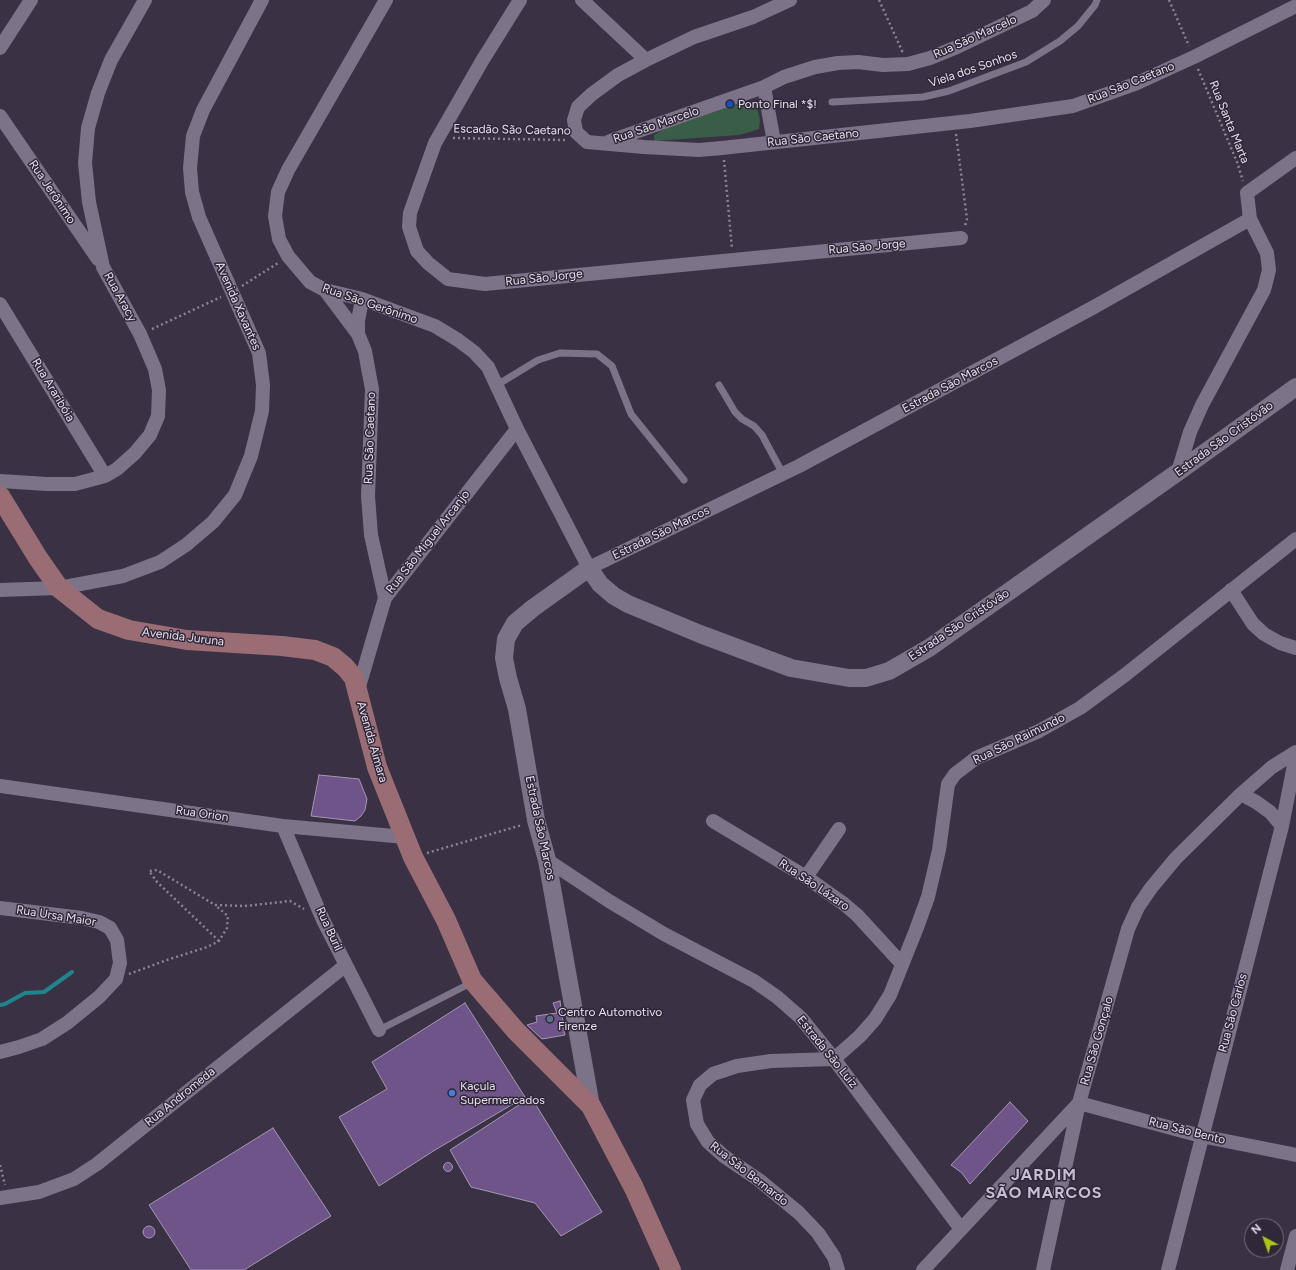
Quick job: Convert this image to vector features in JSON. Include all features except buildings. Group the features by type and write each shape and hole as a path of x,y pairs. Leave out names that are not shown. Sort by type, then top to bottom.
{"main road":[{"path":"0,496 38,558 59,588"},
{"name":"Avenida Juruna","path":"59,588 98,619 128,630 187,640 282,646 315,650 333,657 345,667 354,678 358,691"},
{"name":"Avenida Aimara","path":"358,691 377,767 413,857 446,920 472,980 516,1031 591,1106 634,1188 671,1270"}],"street":[{"path":"0,48 31,0"},
{"name":"Rua Aracy","path":"0,481 75,484 105,476 117,469 135,453 150,434 158,416 159,390 155,369 140,334 103,267 89,202 85,163 88,128 98,93 111,60 145,0"},
{"name":"Avenida Xavantes","path":"59,588 123,576 160,562 186,545 213,522 235,495 251,456 262,411 263,385 259,353 199,217 192,192 190,168 193,136 203,110 262,0"},
{"name":"Rua São Gerônimo","path":"386,0 288,170 278,192 275,216 279,239 288,256 310,282 325,290 362,299 435,326 474,352 488,367 517,429 589,568"},
{"name":"Rua São Jorge","path":"520,0 482,61 438,137 410,213 409,227 417,251 428,263 448,279 484,284 961,238"},
{"path":"582,0 646,60"},
{"path":"585,140 576,132 574,120 578,107 592,94 618,75 694,37 753,17 790,0"},
{"name":"Rua São Marcelo","path":"604,143 764,87 784,77 815,67 838,63 858,62 883,66 908,64 930,58 958,47 1032,11 1044,0"},
{"name":"Rua São Caetano","path":"585,140 587,142 644,147 699,150 955,123 1073,106 1135,84 1194,57 1296,6"},
{"path":"764,87 774,142"},
{"name":"Rua Jerônimo","path":"0,116 103,267"},
{"path":"1178,472 1190,432 1202,405 1237,342 1266,284 1269,270 1267,253 1250,219 1247,193 1296,158"},
{"name":"Estrada São Marcos","path":"591,1106 547,860 536,820 517,709 504,658 506,639 515,623 533,608 589,568 783,474 1101,303 1250,219"},
{"name":"Rua São Caetano","path":"325,290 358,334 365,351 372,389 368,496 371,535 385,598"},
{"path":"358,334 358,321 362,299"},
{"name":"Rua Araribóia","path":"0,304 105,476"},
{"name":"Estrada São Cristóvão","path":"589,568 600,584 614,596 628,604 700,634 790,668 849,678 866,678 889,671 929,648 1296,387"},
{"name":"Rua São Miguel Arcanjo","path":"358,691 385,598 517,429"},
{"name":"Rua São Raimundo","path":"834,1059 860,1036 875,1019 890,995 928,896 939,850 948,784 955,774 976,758 1039,732 1080,708 1125,675 1296,539"},
{"path":"0,590 59,588"},
{"path":"1231,590 1254,624 1264,634 1280,643 1296,648"},
{"name":"Rua São Gonçalo","path":"923,1270 1079,1103 1128,929 1138,907 1151,888 1176,858 1241,794 1272,767 1296,752"},
{"name":"Rua São Carlos","path":"1168,1270 1201,1136 1282,826 1296,755"},
{"name":"Rua Orion","path":"0,786 282,826 405,837"},
{"path":"1241,794 1270,812 1282,826"},
{"name":"Rua São Lázaro","path":"713,821 839,900 857,915 902,964"},
{"name":"Rua Buril","path":"282,826 323,920 379,1030"},
{"path":"806,878 839,829"},
{"name":"Estrada São Luiz","path":"547,860 609,901 664,934 754,981 777,997 801,1018 834,1059 961,1230"},
{"name":"Rua Ursa Maior","path":"0,908 82,918 99,922 110,928 117,940 120,963 116,979"},
{"name":"Rua Andromeda","path":"4,1197 39,1192 74,1179 97,1164 346,965"},
{"path":"0,1052 42,1039 67,1023 99,997 116,979"},
{"name":"Rua São Bernardo","path":"834,1059 771,1061 737,1066 714,1074 700,1085 693,1100 697,1124 708,1142 725,1157 759,1180 799,1213 818,1233 834,1257 838,1270"},
{"path":"1042,1270 1079,1103"},
{"name":"Rua São Bento","path":"1079,1103 1201,1136 1296,1154"},
{"path":"1287,1270 1296,1236"}],"lane":[{"name":"Viela dos Sonhos","path":"832,102 923,98 949,91 1026,62 1060,41 1078,26 1095,5 1097,0"},
{"path":"497,385 538,360 560,353 597,354 612,366 630,414 684,480"},
{"path":"719,385 742,419 754,426 762,435 783,474"},
{"path":"379,1030 465,986"}],"path":[{"path":"880,0 908,64"},
{"name":"Rua Santa Marta","path":"1169,0 1237,162 1247,193"},
{"path":"955,123 967,219 961,238"},
{"name":"Escadão São Caetano","path":"438,137 585,140"},
{"path":"722,148 733,260"},
{"path":"140,334 232,292 288,256"},
{"path":"413,857 536,820"},
{"path":"116,979 219,941 227,928 228,916 215,905 157,870 149,871 157,882 219,941"},
{"path":"215,905 245,906 290,901 323,920"},
{"path":"0,1165 4,1197"}],"green space":[{"path":"752,101 757,106 760,121 759,129 739,135 654,141 654,135 675,123 735,103"}],"waterway":[{"path":"0,1005 5,1004 25,993 44,992 72,972"}],"place":[{"name":"Ponto Final *$!","path":"730,104"},
{"name":"Centro Automotivo Firenze","path":"550,1019"},
{"name":"Kaçula Supermercados","path":"452,1093"}],"district":[{"name":"JARDIM SÃO MARCOS","path":"1044,1184"}]}
